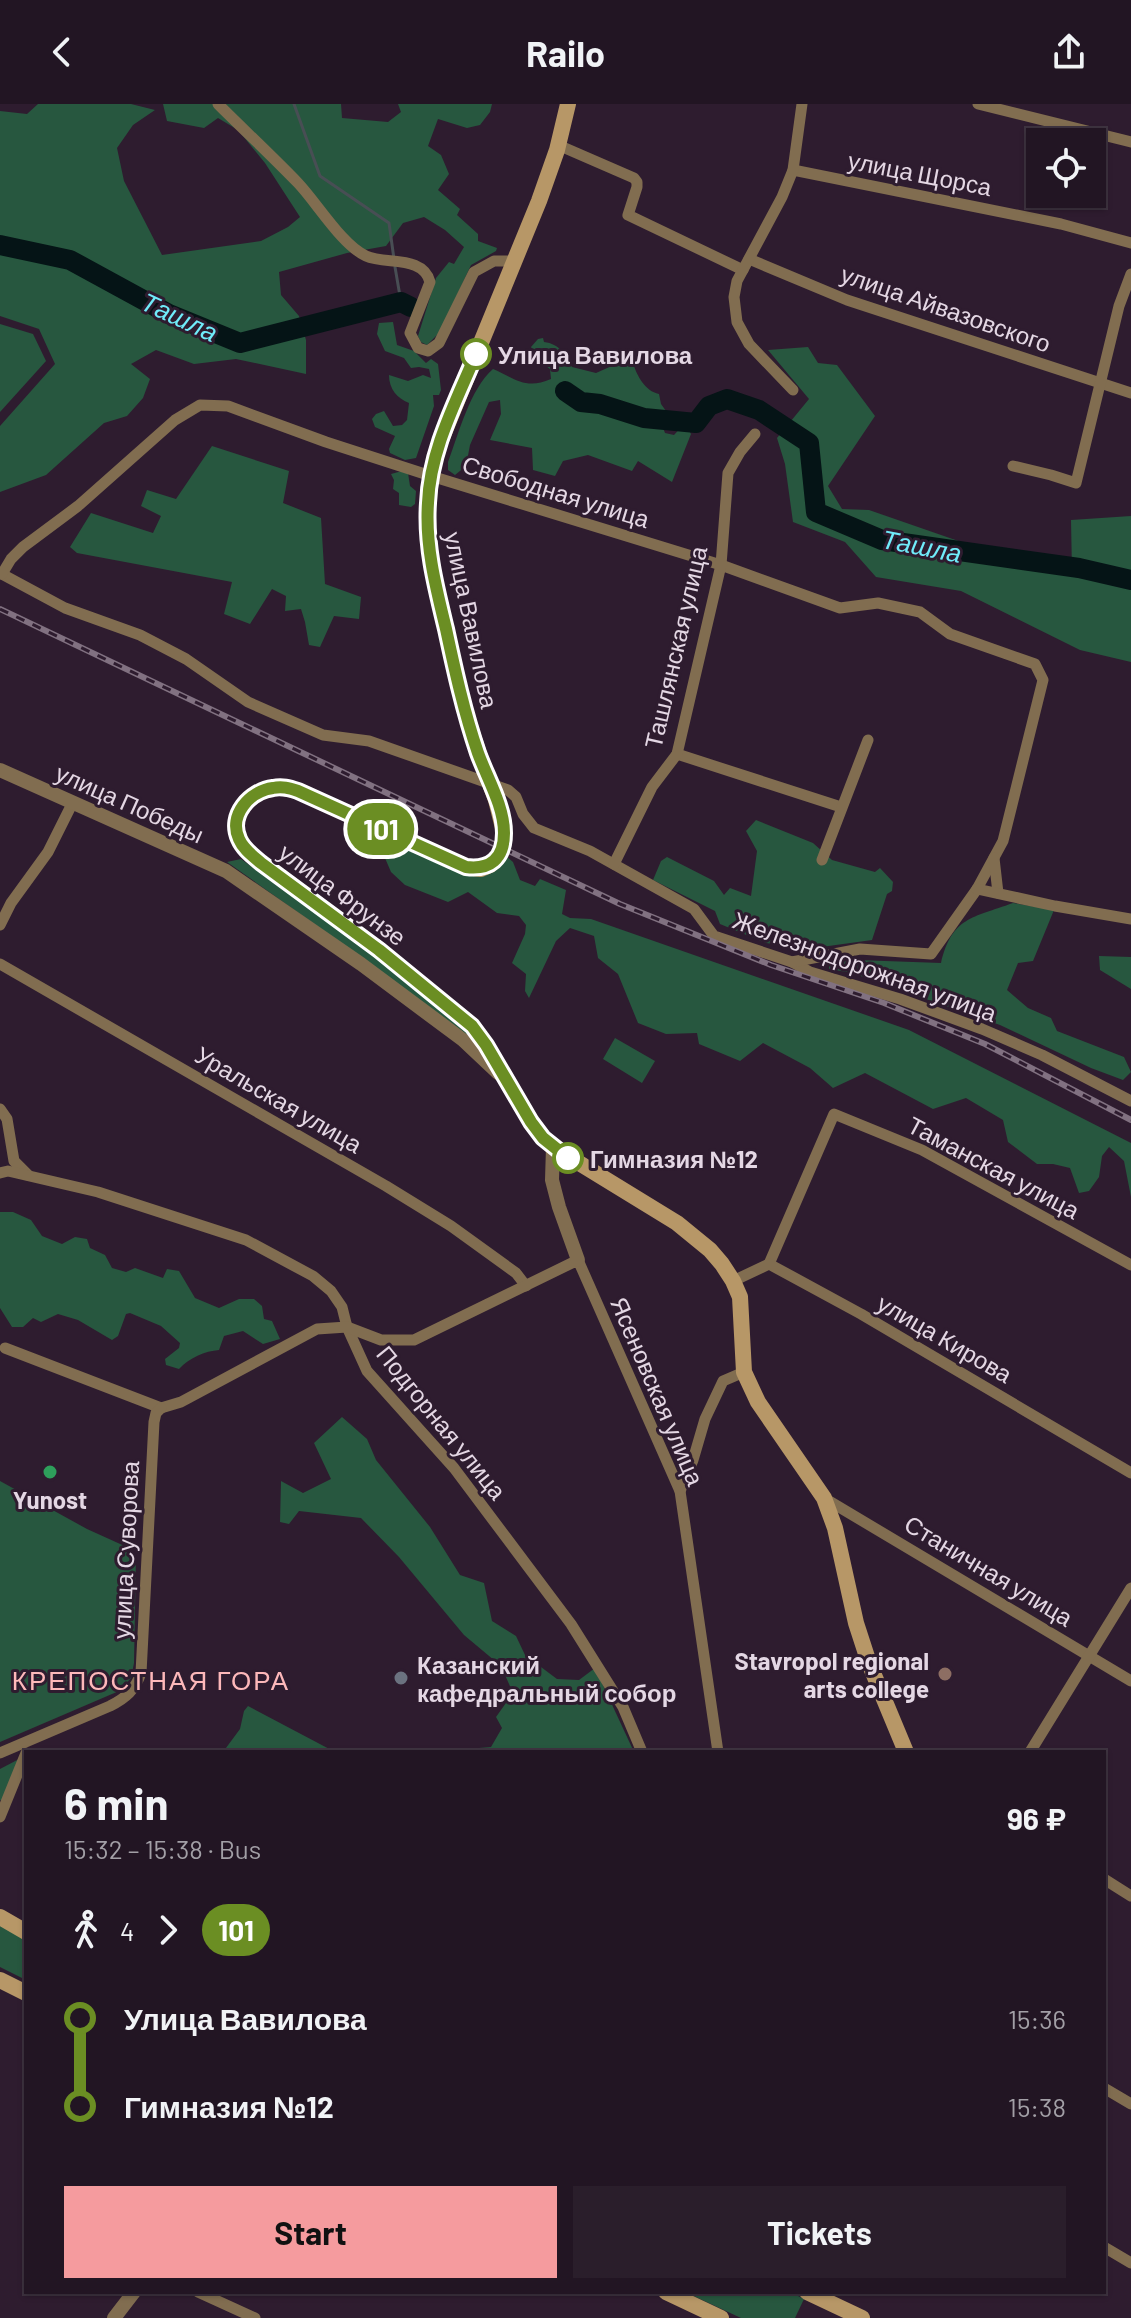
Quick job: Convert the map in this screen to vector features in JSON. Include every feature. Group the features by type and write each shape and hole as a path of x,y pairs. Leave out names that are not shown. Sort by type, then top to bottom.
{"main road":[{"name":"улица Вавилова","path":"490,784 464,708 432,568 428,502 437,450 539,201 568,104"},
{"name":"улица Фрунзе","path":"490,784 502,818 503,844 499,856 481,869 466,867 298,791 282,787 257,792 238,813 236,826 239,839 261,863 379,950 472,1026 543,1138 677,1223 710,1250 733,1281 740,1297 744,1372 758,1402 824,1498 835,1528 856,1623 869,1663 908,1750"},
{"path":"0,1917 24,1931"},
{"path":"0,1980 24,1992"},
{"path":"670,2294 721,2318"},
{"path":"818,2318 827,2296 862,2318"}],"street":[{"path":"218,104 299,185 349,244 366,256 422,267 428,273 430,282 410,333 418,348 428,351 439,343 474,272 494,261 513,261"},
{"path":"793,390 749,344 737,322 734,297 737,281 793,170 802,104"},
{"path":"978,104 1131,142"},
{"path":"558,145 634,178 637,187 628,215 743,270"},
{"name":"улица Щорса","path":"793,170 1061,224 1131,243"},
{"name":"улица Айвазовского","path":"749,259 847,300 1131,393"},
{"path":"1013,466 1076,483 1119,306 1131,274"},
{"name":"Свободная улица","path":"1,574 23,547 78,506 175,420 200,405 228,406 431,476 721,565 840,608 878,603 920,612 950,634 1035,664 1043,680 1003,841 994,857"},
{"name":"Ташлянская улица","path":"614,864 652,787 677,754 721,565 728,473 755,434"},
{"name":"Железнодорожная улица","path":"1,574 65,608 140,635 186,659 248,702 323,735 369,741 508,790 516,797 523,814 534,828 565,839 694,909 714,936 792,962 810,972 900,999 982,1029 1042,1055 1131,1101"},
{"path":"822,860 868,740"},
{"path":"677,754 841,807"},
{"name":"улица Победы","path":"0,770 199,857 240,879 463,1040 507,1082"},
{"path":"0,925 11,903 48,852 73,802"},
{"path":"792,962 860,949 931,954 977,889 994,857"},
{"path":"994,857 998,893"},
{"path":"977,889 1131,919"},
{"name":"Уральская улица","path":"0,964 386,1186 451,1226 516,1273 526,1286"},
{"path":"0,1109 7,1119 14,1161 29,1176"},
{"name":"Таманская улица","path":"769,1264 834,1114 922,1150 1131,1265"},
{"name":"Ясеновская улица","path":"553,1147 552,1180 578,1260 680,1491 718,1750"},
{"name":"Подгорная улица","path":"0,1173 8,1171 98,1192 246,1240 313,1276 331,1291 342,1307 347,1327 367,1371 454,1468 571,1624 623,1707 641,1750"},
{"path":"5,1348 161,1408 181,1402 317,1329 347,1327 381,1340 414,1340 578,1260"},
{"path":"733,1281 769,1264"},
{"name":"улица Кирова","path":"769,1264 861,1314 1131,1473"},
{"path":"680,1491 705,1419 723,1381 744,1372"},
{"name":"улица Суворова","path":"0,1753 28,1749 124,1698 137,1685 141,1673 154,1422 161,1408"},
{"name":"Станичная улица","path":"824,1498 1131,1681"},
{"path":"1031,1750 1131,1588"},
{"path":"0,1817 24,1759"},
{"path":"1106,1880 1131,1896"},
{"path":"1106,2089 1131,2104"},
{"path":"1106,2248 1131,2263"},
{"path":"114,2318 132,2294"},
{"path":"202,2294 255,2318"}],"green space":[{"path":"38,104 131,104 155,110 133,125 117,148 124,181 162,255 261,241 300,217 265,163 238,130 218,118 204,128 167,121 163,104 341,104 342,118 388,122 401,112 398,104 492,104 480,125 467,128 438,119 428,146 441,155 449,174 438,190 460,209 457,215 478,234 478,241 497,248 471,265 440,332 427,345 418,336 436,278 449,262 454,264 464,247 424,217 403,223 386,246 347,253 279,272 281,295 299,316 306,340 306,374 236,359 194,364 156,350 131,364 150,379 143,398 127,416 104,423 46,475 0,492 0,426 55,364 39,329 0,316 0,111 27,114"},
{"path":"393,322 397,345 414,351 426,363 431,359 438,364 441,390 439,395 433,395 434,406 416,458 405,460 390,453 395,436 375,427 372,419 384,411 393,426 402,425 407,420 409,403 394,392 389,375 408,381 423,375 431,378 429,369 411,368 404,358 385,351 377,334 379,323"},
{"path":"0,324 33,334 46,361 0,412"},
{"path":"543,338 544,342 561,350 572,367 596,373 614,365 633,363 642,382 659,394 666,411 661,422 665,433 674,435 685,423 691,434 672,482 638,461 632,471 588,455 563,461 555,476 533,470 532,448 490,440 501,414 500,400 489,402 470,445 466,466 455,475 448,470 448,462 472,400 493,369 528,383 551,379 550,369 539,361 531,347"},
{"path":"808,347 818,363 837,365 875,416 828,486 842,509 869,510 1016,561 1072,572 1071,520 1131,516 1131,662 1080,650 961,591 876,577 845,542 793,522 785,464 777,438 809,399 768,350"},
{"path":"212,446 289,471 283,503 321,518 325,584 361,597 359,619 334,616 320,647 309,645 301,609 285,611 286,596 272,589 250,624 224,614 232,582 77,553 70,547 91,513 153,533 161,516 141,506 147,490 176,499"},
{"path":"408,473 410,486 416,491 415,504 411,507 399,505 399,493 393,489 391,474"},
{"path":"756,820 813,843 832,860 875,872 880,868 893,882 892,891 887,894 872,940 807,949 766,943 720,924 715,911 653,880 661,861 667,857 714,881 724,895 730,888 751,896 757,851 746,831"},
{"path":"360,825 466,871 505,855 513,862 520,880 535,886 540,879 566,890 562,914 570,918 591,919 909,1030 1131,1143 1131,1197 1124,1161 1109,1147 1102,1156 1099,1177 1089,1191 1079,1193 1070,1168 1037,1164 1008,1142 1003,1120 966,1098 933,1109 865,1073 833,1088 810,1068 763,1043 740,1061 699,1044 697,1033 666,1034 638,1023 618,974 598,958 594,936 570,928 556,941 529,998 525,991 526,974 512,963 525,934 526,925 519,916 497,913 468,892 448,902 405,885 391,872 385,858 361,839"},
{"path":"241,859 374,956 470,1034 468,1037 227,862"},
{"path":"1013,903 1054,910 1033,961 1018,963 1007,990 1028,1008 1051,1018 1057,1031 1124,1057 1131,1072 1123,1080 1000,1025 852,973 829,969 829,963 857,960 941,963 951,936 966,921"},
{"path":"1099,956 1131,957 1131,989 1100,970"},
{"path":"615,1038 655,1061 642,1083 603,1059"},
{"path":"0,1212 13,1212 31,1220 42,1236 62,1244 75,1237 87,1239 90,1248 105,1255 112,1268 126,1272 135,1268 163,1278 167,1269 179,1271 195,1298 219,1308 239,1299 254,1299 262,1306 264,1319 272,1321 280,1339 263,1344 243,1331 224,1336 219,1350 198,1356 179,1369 166,1365 165,1359 179,1348 180,1343 161,1326 130,1313 126,1314 118,1336 112,1340 78,1320 58,1314 41,1322 33,1318 23,1327 12,1327 0,1308"},
{"path":"342,1417 367,1439 376,1460 430,1527 460,1575 484,1583 492,1621 516,1636 525,1655 557,1679 579,1680 595,1668 633,1750 478,1750 491,1747 502,1728 496,1717 513,1693 501,1666 464,1635 399,1557 361,1518 299,1511 289,1524 280,1522 281,1481 303,1493 331,1479 314,1443"},
{"path":"0,1481 87,1529 129,1548 136,1555 131,1678 119,1691 0,1742"},
{"path":"248,1706 331,1750 224,1750 240,1729"},
{"path":"21,1758 2,1801 0,1769"},
{"path":"0,1923 24,1937 24,1979 0,1967"},
{"path":"689,2294 794,2294 804,2299 795,2318 741,2318"}],"waterway":[{"path":"294,104 320,176 389,223 394,259"},
{"name":"Ташла","path":"0,245 70,260 169,314 240,343 401,302 411,307"},
{"path":"395,267 401,302"},
{"name":"Ташла","path":"565,391 581,402 600,404 644,418 696,423 709,406 727,399 759,410 809,443 816,512 882,540 1079,568 1131,580"}],"railway":[{"path":"0,609 620,904 771,965 884,1003 985,1044 1131,1120"}],"bus line":[{"name":"101","path":"476,354 437,450 428,502 428,530 432,568 464,708 502,818 504,832 499,856 481,869 466,867 298,791 282,787 257,792 238,813 236,826 239,839 261,863 379,950 472,1026 531,1122 543,1138 568,1158"}],"place":[{"name":"Улица Вавилова","path":"476,354"},
{"name":"Гимназия №12","path":"568,1158"},
{"name":"Yunost","path":"50,1472"},
{"name":"Stavropol regional arts college","path":"945,1674"},
{"name":"Казанский кафедральный собор","path":"401,1678"}],"district":[{"name":"КРЕПОСТНАЯ ГОРА","path":"151,1679"}]}
